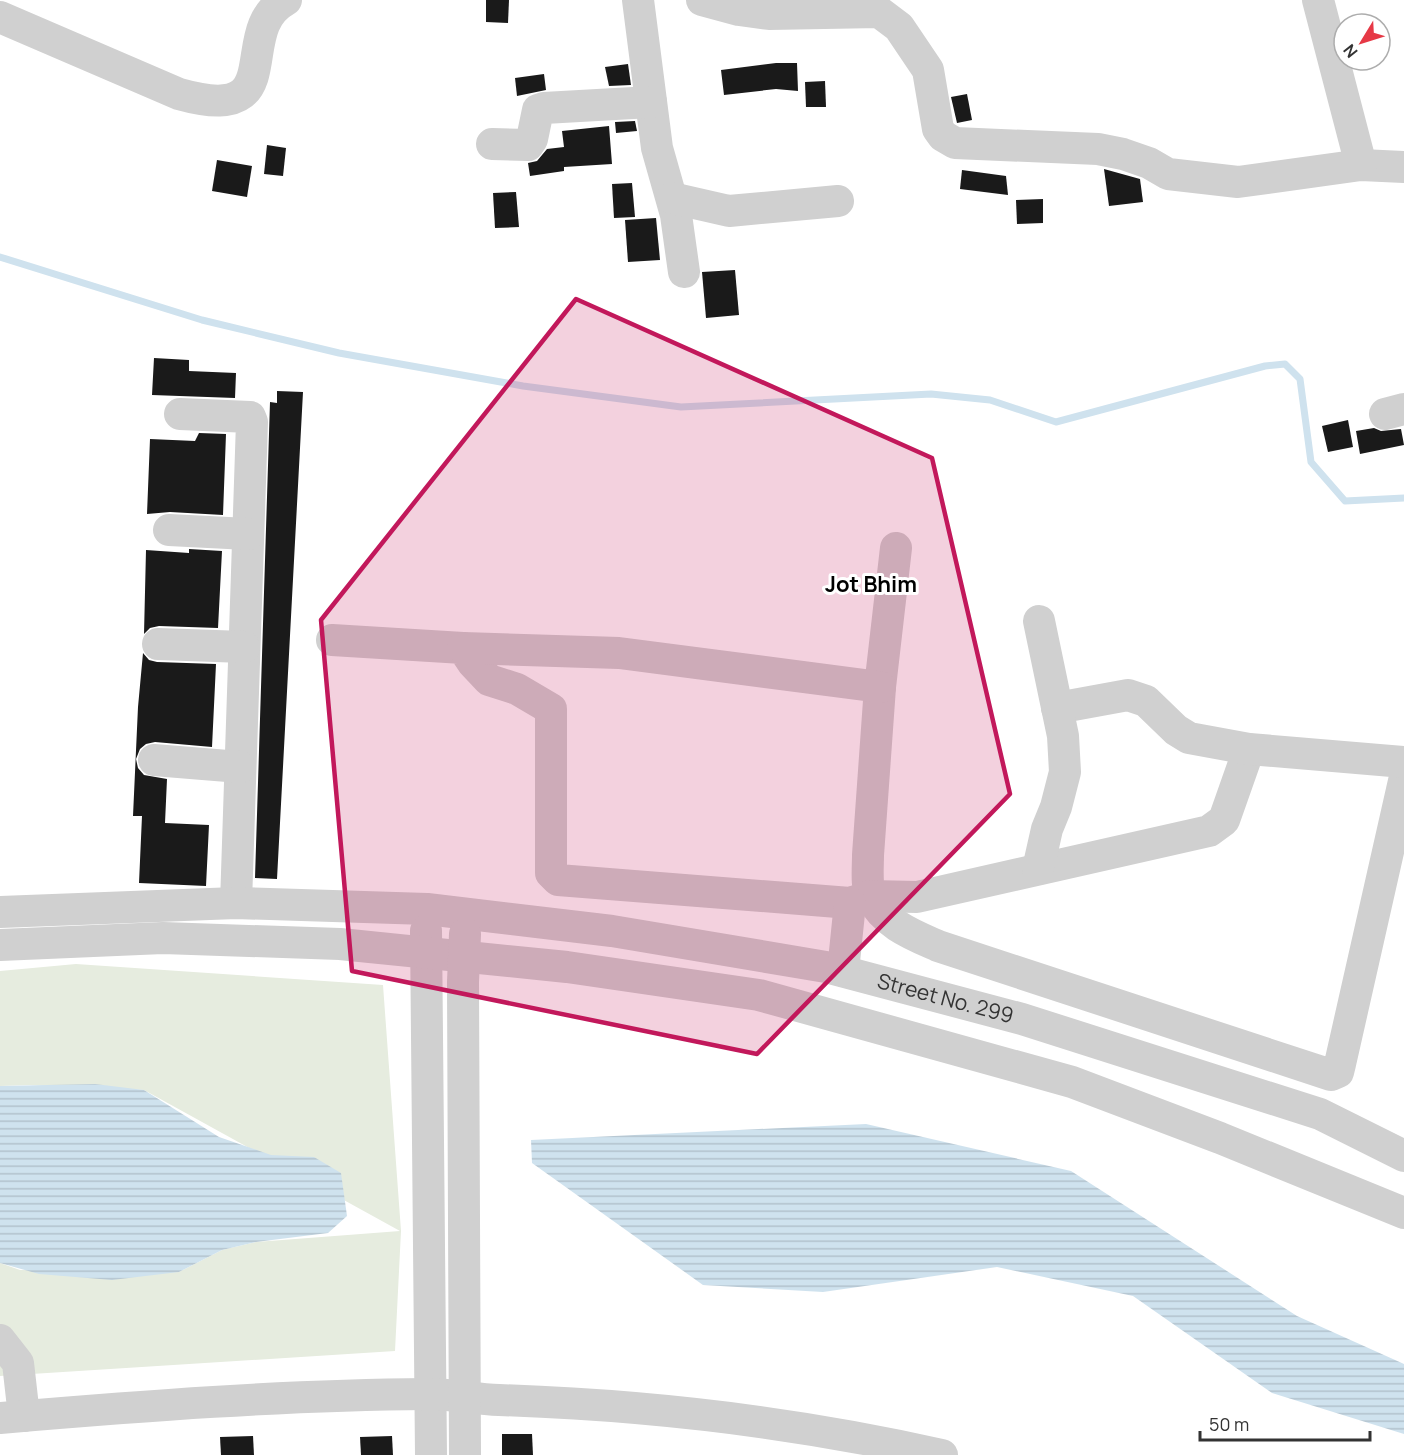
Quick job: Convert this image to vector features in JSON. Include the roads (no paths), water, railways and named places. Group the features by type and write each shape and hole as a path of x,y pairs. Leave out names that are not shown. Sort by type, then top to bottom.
{"street":[{"path":"0,17 179,94 204,100 223,101 245,91 253,81 267,15 286,0"},
{"path":"638,0 657,148 672,198 684,272"},
{"path":"702,0 739,10 769,14 879,12 899,27 928,70 938,129 943,136 955,143 1098,149 1149,163 1168,174 1238,182 1361,165 1404,167"},
{"path":"1318,0 1361,165"},
{"path":"492,144 528,145 532,139 538,110 544,108 651,102"},
{"path":"672,198 729,211 838,201"},
{"path":"180,414 250,417 236,903"},
{"path":"169,530 248,534"},
{"path":"843,971 868,855 880,687 896,548"},
{"path":"1038,869 1047,829 1056,807 1065,772 1057,708 1039,621"},
{"path":"332,640 463,648 619,653 880,687"},
{"path":"158,644 244,647"},
{"path":"463,648 489,680 517,689 551,709 551,873 558,879 860,900 917,897 1209,831 1224,820 1249,749"},
{"path":"1057,708 1128,695 1146,701 1176,730 1189,738 1249,749 1404,762"},
{"path":"154,760 240,767"},
{"path":"860,900 908,933 938,946 1331,1074 1338,1072 1340,1065 1404,782"},
{"name":"Street No. 299","path":"0,912 236,903 427,909 612,931 843,971 1022,1019 1320,1114 1404,1156"},
{"path":"427,909 424,951 431,1455"},
{"path":"465,1455 464,956 466,915"},
{"path":"0,945 163,938 340,944 567,967 759,995 1072,1082 1220,1138 1404,1213"},
{"path":"0,1340 18,1363 12,1417 262,1398 430,1394 465,1398 595,1403 737,1417 873,1440 942,1455"}],"water":[{"path":"95,1084 144,1090 219,1137 271,1155 314,1157 341,1173 347,1216 328,1233 256,1242 222,1250 179,1272 112,1280 39,1274 0,1263 0,1086"},
{"path":"866,1124 1071,1171 1297,1316 1404,1364 1404,1434 1272,1393 1133,1296 997,1267 823,1292 703,1285 532,1163 531,1140"}],"waterway":[{"path":"0,257 202,320 339,353 523,386 681,407 931,394 990,400 1056,422 1265,366 1285,364 1300,379 1311,462 1345,501 1404,498"}],"district":[{"name":"Jot Bhim","path":"871,584"}]}
